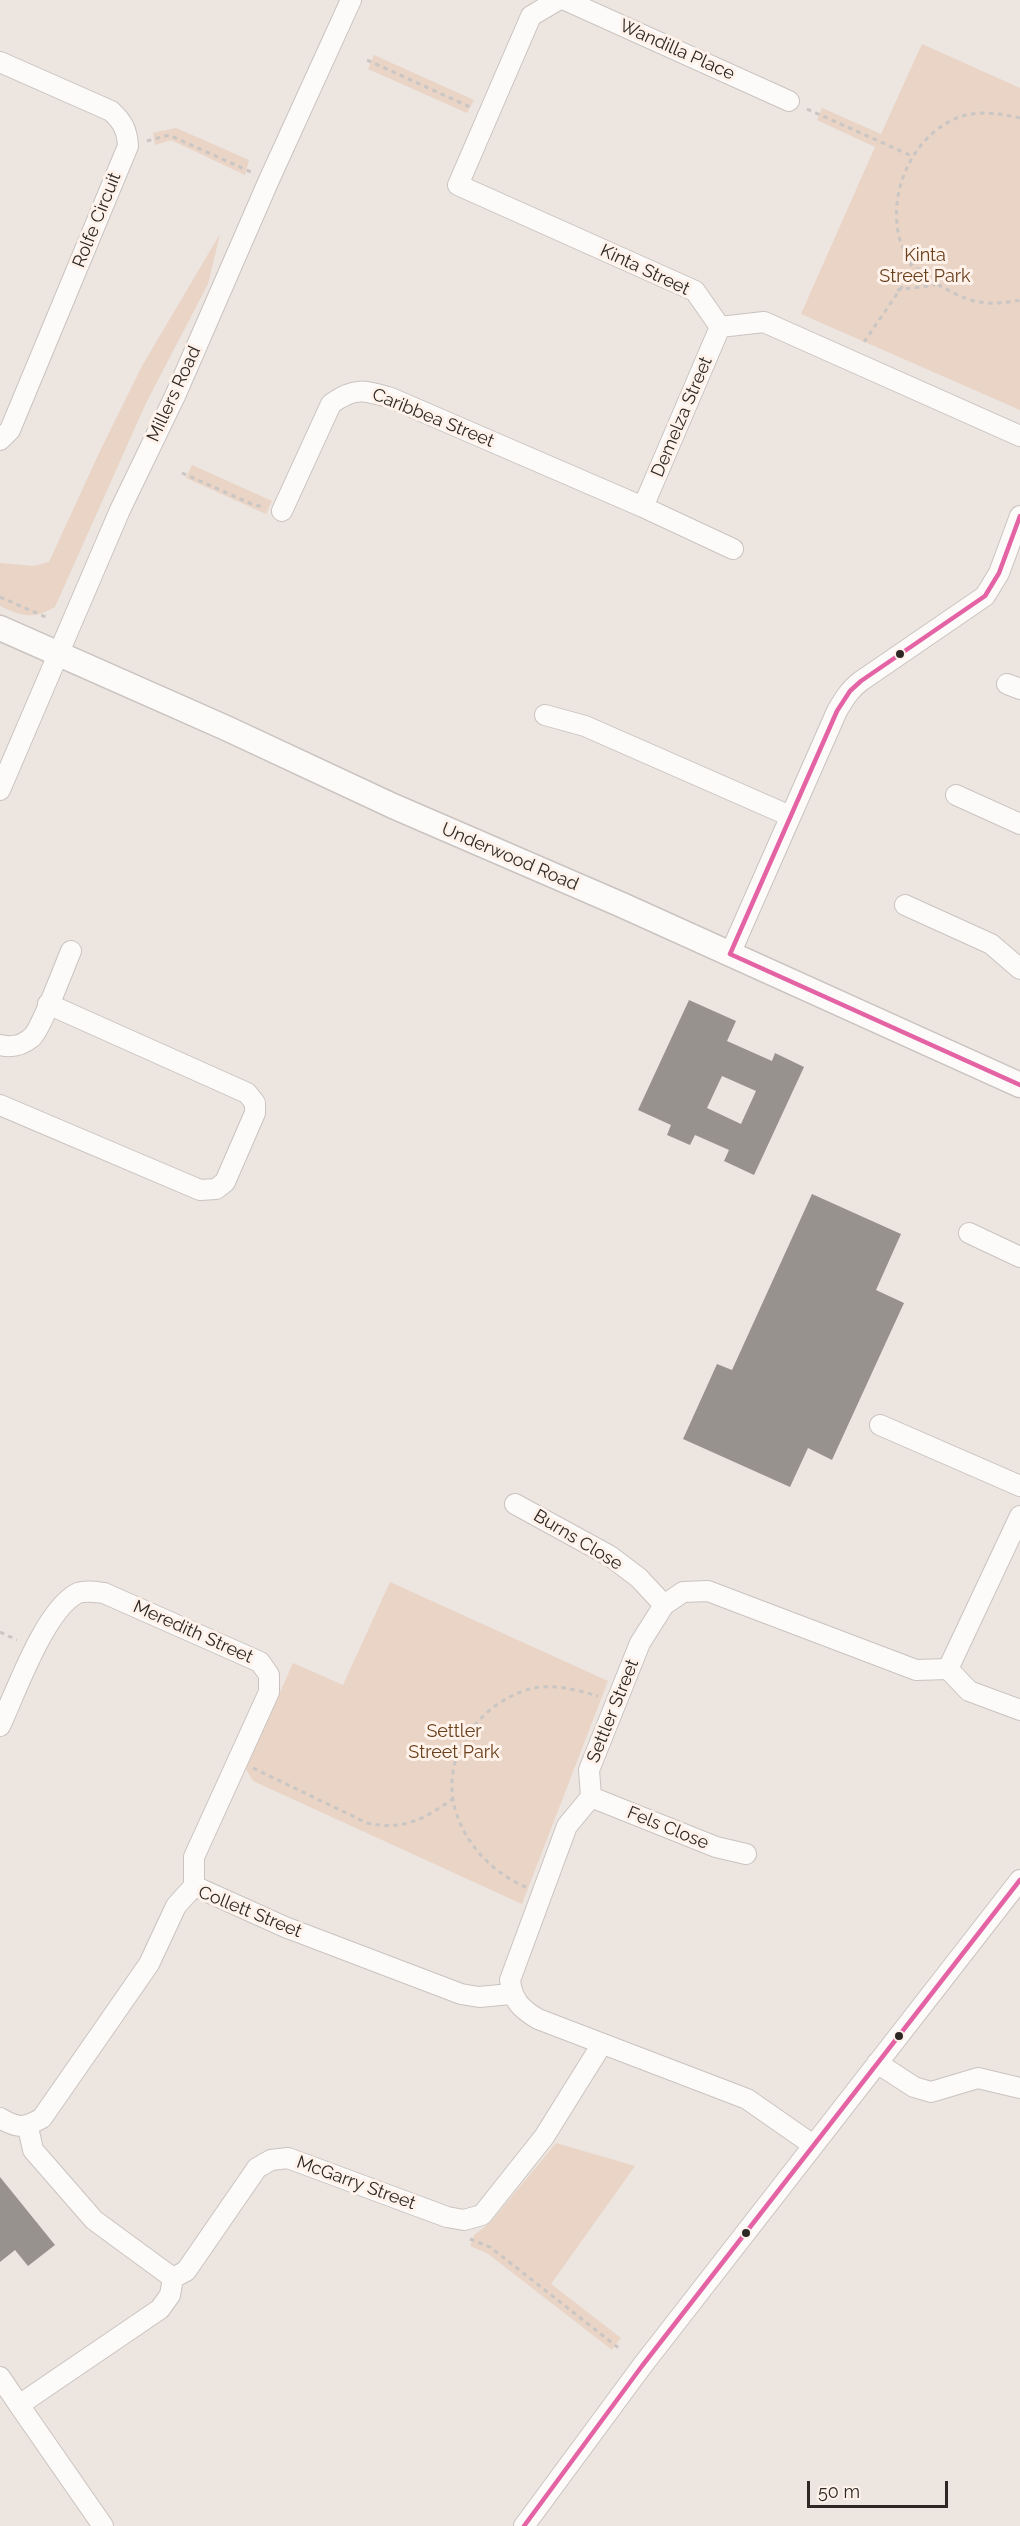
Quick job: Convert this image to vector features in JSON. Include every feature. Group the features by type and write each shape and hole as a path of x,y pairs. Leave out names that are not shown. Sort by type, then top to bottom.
{"main road":[{"name":"Underwood Road","path":"0,628 226,728 383,802 730,954 1020,1085"}],"street":[{"name":"Millers Road","path":"0,790 120,510 175,396 269,180 351,0"},
{"name":"Kinta Street","path":"558,0 531,16 458,185 695,291 720,327"},
{"name":"Wandilla Place","path":"566,0 789,101"},
{"path":"0,62 111,111 122,121 128,133 128,146"},
{"name":"Rolfe Circuit","path":"0,440 10,430 128,146"},
{"path":"720,327 764,322 1020,436"},
{"name":"Demelza Street","path":"643,507 720,327"},
{"name":"Caribbea Street","path":"282,511 331,404 345,393 364,390 391,398 643,507 733,549"},
{"path":"730,954 837,711 851,688 985,596 999,573 1020,516"},
{"path":"545,714 585,726 790,816"},
{"path":"956,795 1020,824"},
{"path":"906,905 991,944 1020,969"},
{"path":"0,1045 18,1046 33,1036 71,951"},
{"path":"0,1105 200,1190 216,1189 225,1182 255,1113 255,1103 247,1093 48,1004"},
{"path":"969,1233 1020,1257"},
{"path":"880,1425 1020,1486"},
{"name":"Burns Close","path":"515,1504 610,1556 639,1578 664,1605"},
{"path":"948,1669 1020,1516"},
{"path":"664,1605 683,1592 708,1591 916,1670 948,1669 969,1691 1020,1710"},
{"name":"Meredith Street","path":"0,1726 36,1648 58,1608 78,1592 104,1593 260,1662 269,1675 269,1692 195,1857 194,1886"},
{"name":"Settler Street","path":"591,1797 589,1770 640,1643 664,1605"},
{"path":"591,1797 567,1826 510,1980 511,1994 522,2009 538,2019 747,2099 813,2145"},
{"name":"Fels Close","path":"591,1797 717,1847 746,1854"},
{"path":"524,2526 615,2401 1020,1880"},
{"name":"Collett Street","path":"28,2127 42,2118 130,1992 149,1964 176,1906 194,1886 285,1927 461,1994 479,1996 511,1994"},
{"path":"464,2220 482,2215 537,2146 602,2044"},
{"path":"877,2063 914,2086 932,2092 978,2078 1020,2088"},
{"path":"0,2118 15,2126 28,2127 33,2150 94,2220 173,2278"},
{"name":"McGarry Street","path":"20,2404 160,2309 170,2295 173,2278 186,2271 257,2168 271,2160 288,2158 447,2217 464,2220"},
{"path":"0,2377 103,2526"}],"path":[{"path":"367,60 489,114"},
{"path":"789,101 912,156"},
{"path":"1020,118 998,113 966,115 939,128 918,147 912,156 904,177 897,209 900,240 911,261 917,269 937,284 962,298 990,305 1020,300"},
{"path":"128,146 169,135 269,180"},
{"path":"864,342 897,290 910,275 911,261"},
{"path":"897,290 937,284"},
{"path":"182,472 254,504 282,511"},
{"path":"0,597 48,618"},
{"path":"542,1894 498,1870 476,1851 462,1827 453,1799 454,1765 466,1737 485,1713 507,1698 532,1689 559,1687 617,1700"},
{"path":"239,1759 367,1823 381,1826 413,1823 453,1799"},
{"path":"464,2220 470,2239 490,2247 620,2349"}],"green space":[{"name":"Kinta Street Park","path":"922,44 1020,88 1020,410 801,314 875,147 817,120 822,108 881,134"},
{"path":"374,55 474,100 467,113 368,69"},
{"path":"176,128 249,160 245,175 171,140 155,145 153,133"},
{"path":"220,234 208,284 146,403 55,607 40,614 27,615 0,606 0,563 34,566 49,562 142,366"},
{"path":"192,465 272,501 266,514 186,478"},
{"name":"Settler Street Park","path":"390,1582 608,1681 522,1904 253,1781 246,1769 293,1663 343,1685"},
{"path":"556,2143 635,2166 551,2284 621,2338 612,2350 487,2253 470,2246 474,2235 490,2223"}],"building":[{"path":"689,1000 736,1021 727,1041 772,1061 775,1053 804,1067 754,1175 724,1161 729,1150 695,1135 690,1145 667,1135 671,1125 638,1110","holes":["722,1076 756,1091 741,1124 707,1108"]},
{"path":"812,1194 901,1234 876,1290 904,1303 832,1460 808,1448 790,1487 683,1439 717,1364 732,1370"},
{"path":"0,2177 55,2245 28,2266 15,2250 0,2262"}],"transit line":[{"path":"730,954 837,711 850,691 861,681 985,596 999,573 1020,516"},
{"path":"730,954 1020,1085"},
{"path":"524,2526 642,2366 1020,1880"}]}
